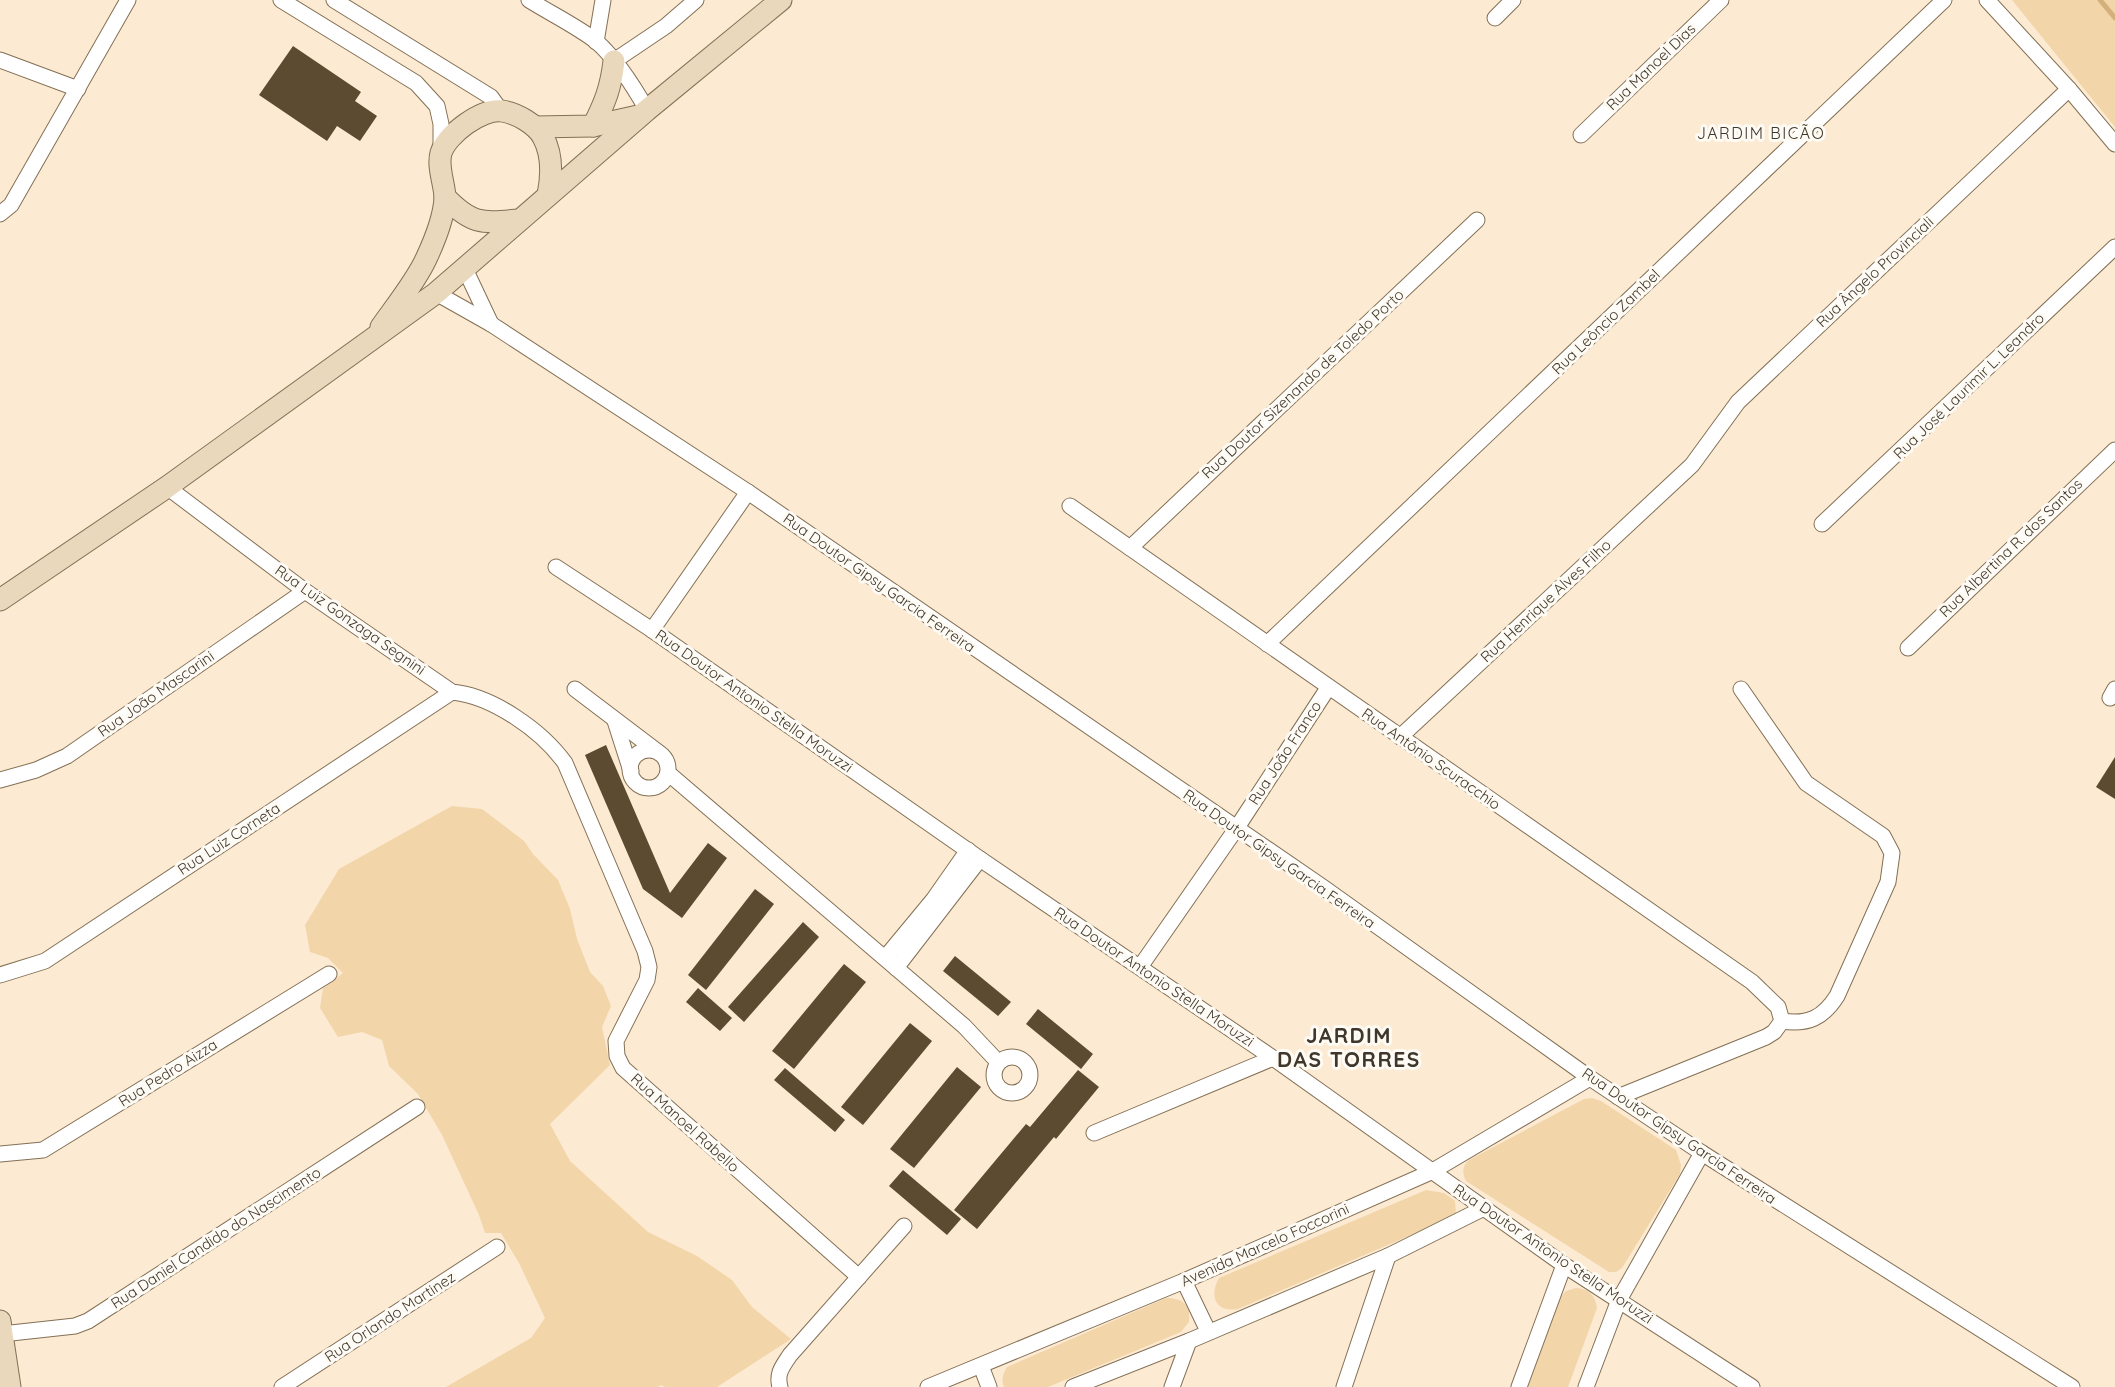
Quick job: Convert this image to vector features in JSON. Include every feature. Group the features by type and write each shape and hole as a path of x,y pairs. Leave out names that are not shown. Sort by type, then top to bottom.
{"main road":[{"path":"0,600 167,487 436,293 644,113 782,0"},
{"path":"593,126 611,86 614,62"},
{"path":"519,220 485,223 459,212 445,197 441,182 441,153 456,131 473,119 487,113 501,111 518,117 535,127 543,136 549,152 552,169 548,195"},
{"path":"535,127 593,126 644,113"},
{"path":"374,338 426,261 437,231 445,197"},
{"path":"426,261 436,293"},
{"path":"1,1327 10,1387"}],"street":[{"path":"0,214 11,205 128,0"},
{"path":"280,0 416,83 437,106 441,124 441,153"},
{"path":"334,0 491,98 501,111"},
{"path":"529,0 596,42 614,62 644,113"},
{"path":"596,42 603,0"},
{"path":"614,62 666,26 696,0"},
{"path":"1495,18 1513,0"},
{"name":"Rua Manoel Dias","path":"1581,135 1721,0"},
{"name":"Rua Leôncio Zambel","path":"1267,644 1944,0"},
{"path":"1987,0 2069,89 2115,144"},
{"path":"0,60 78,89"},
{"name":"Rua Ângelo Provinciali","path":"1692,465 1738,402 2069,89"},
{"name":"Rua Doutor Sizenando de Toledo Porto","path":"1130,548 1477,220"},
{"name":"Rua José Laurimir L. Leandro","path":"1822,524 2115,247"},
{"path":"465,269 491,324"},
{"name":"Rua Doutor Gipsy Garcia Ferreira","path":"436,293 491,324 748,492 1324,888 1590,1078 1702,1153 2072,1387"},
{"name":"Rua Albertina R. dos Santos","path":"1908,648 2115,450"},
{"name":"Rua Henrique Alves Filho","path":"1400,737 1692,465"},
{"name":"Rua Luiz Gonzaga Segnini","path":"167,487 305,591 453,692 468,693 494,705 542,736"},
{"path":"652,630 748,492"},
{"name":"Rua Antônio Scuracchio","path":"1070,506 1752,982 1778,1007 1782,1021"},
{"name":"Rua Doutor Antonio Stella Moruzzi","path":"556,567 652,630 1273,1058 1564,1264 1752,1387"},
{"name":"Rua João Mascarini","path":"0,780 36,770 67,756 305,591"},
{"name":"Rua João Franco","path":"1140,967 1236,829 1328,688"},
{"path":"575,689 660,753 665,759 668,773 964,1026 998,1062"},
{"path":"1618,1096 1766,1037 1774,1032 1782,1021 1797,1023 1827,1012 1838,996 1888,882 1892,853 1883,836 1806,783 1741,689"},
{"name":"Rua Luiz Corneta","path":"0,975 45,961 453,692"},
{"path":"615,721 637,783 651,788 664,780 668,773"},
{"name":"Rua Manoel Rabello","path":"542,736 565,763 645,951 649,967 647,980 616,1041 617,1056 623,1068 859,1277"},
{"path":"631,771 631,764 639,753 654,750 660,753"},
{"path":"890,963 933,900 974,854"},
{"name":"Rua Pedro Aizza","path":"0,1154 42,1150 329,974"},
{"path":"1094,1132 1273,1058"},
{"name":"Avenida Marcelo Foccorini","path":"928,1387 1184,1281 1431,1172 1590,1078"},
{"name":"Rua Daniel Candido do Nascimento","path":"1,1327 75,1326 88,1321 417,1107"},
{"path":"1586,1387 1619,1300 1702,1153"},
{"path":"1073,1387 1189,1341 1388,1256 1485,1208"},
{"path":"780,1387 778,1379 780,1370 790,1355 903,1226"},
{"name":"Rua Orlando Martinez","path":"282,1387 497,1247"},
{"path":"1344,1387 1388,1256"},
{"path":"1519,1387 1564,1264"},
{"path":"1184,1281 1208,1331"},
{"path":"1172,1387 1189,1341"},
{"path":"981,1366 989,1387"}],"shaded area":[{"path":"2012,0 2115,0 2115,127"},
{"path":"452,806 482,809 524,841 558,880 570,909 577,939 590,972 603,986 611,1006 602,1027 610,1065 550,1124 570,1161 648,1232 697,1256 732,1280 752,1307 791,1339 717,1387 665,1387 661,1385 658,1387 446,1387 531,1338 545,1318 519,1263 501,1233 485,1233 442,1135 418,1094 389,1066 382,1040 362,1032 338,1037 320,1008 323,988 343,973 328,958 310,952 305,925 339,869"},
{"path":"1592,1098 1601,1101 1676,1150 1681,1165 1680,1174 1622,1268 1616,1272 1609,1272 1466,1181 1463,1172 1469,1160 1584,1099"},
{"path":"1426,1190 1444,1193 1455,1201 1456,1213 1451,1218 1238,1309 1224,1308 1216,1301 1215,1291 1219,1278"},
{"path":"1576,1288 1591,1294 1597,1308 1568,1387 1528,1387 1561,1296 1566,1291"},
{"path":"1166,1298 1180,1300 1189,1310 1189,1322 1181,1332 1048,1387 1004,1387 1003,1377 1007,1367"}],"building":[{"path":"293,46 361,92 355,101 377,116 360,141 337,126 327,141 259,95"},
{"path":"606,745 670,893 708,843 727,858 682,918 643,889 585,755"},
{"path":"2115,757 2115,799 2096,787"},
{"path":"755,889 774,904 706,990 688,975"},
{"path":"803,922 819,937 744,1022 728,1007"},
{"path":"955,956 1011,1002 998,1016 943,971"},
{"path":"844,964 866,982 794,1069 772,1051"},
{"path":"698,988 732,1018 720,1031 686,1002"},
{"path":"1038,1009 1093,1054 1081,1069 1026,1024"},
{"path":"910,1023 932,1041 863,1125 841,1107"},
{"path":"957,1067 981,1087 914,1168 890,1149"},
{"path":"785,1068 845,1120 835,1132 774,1080"},
{"path":"1078,1070 1099,1087 977,1229 954,1210 1026,1124 1030,1127"},
{"path":"903,1170 961,1219 947,1235 889,1186"}],"waterway":[{"path":"2100,0 2115,18"}],"district":[{"name":"JARDIM BICÃO","path":"1761,133"},
{"name":"JARDIM DAS TORRES","path":"1349,1048"}]}
